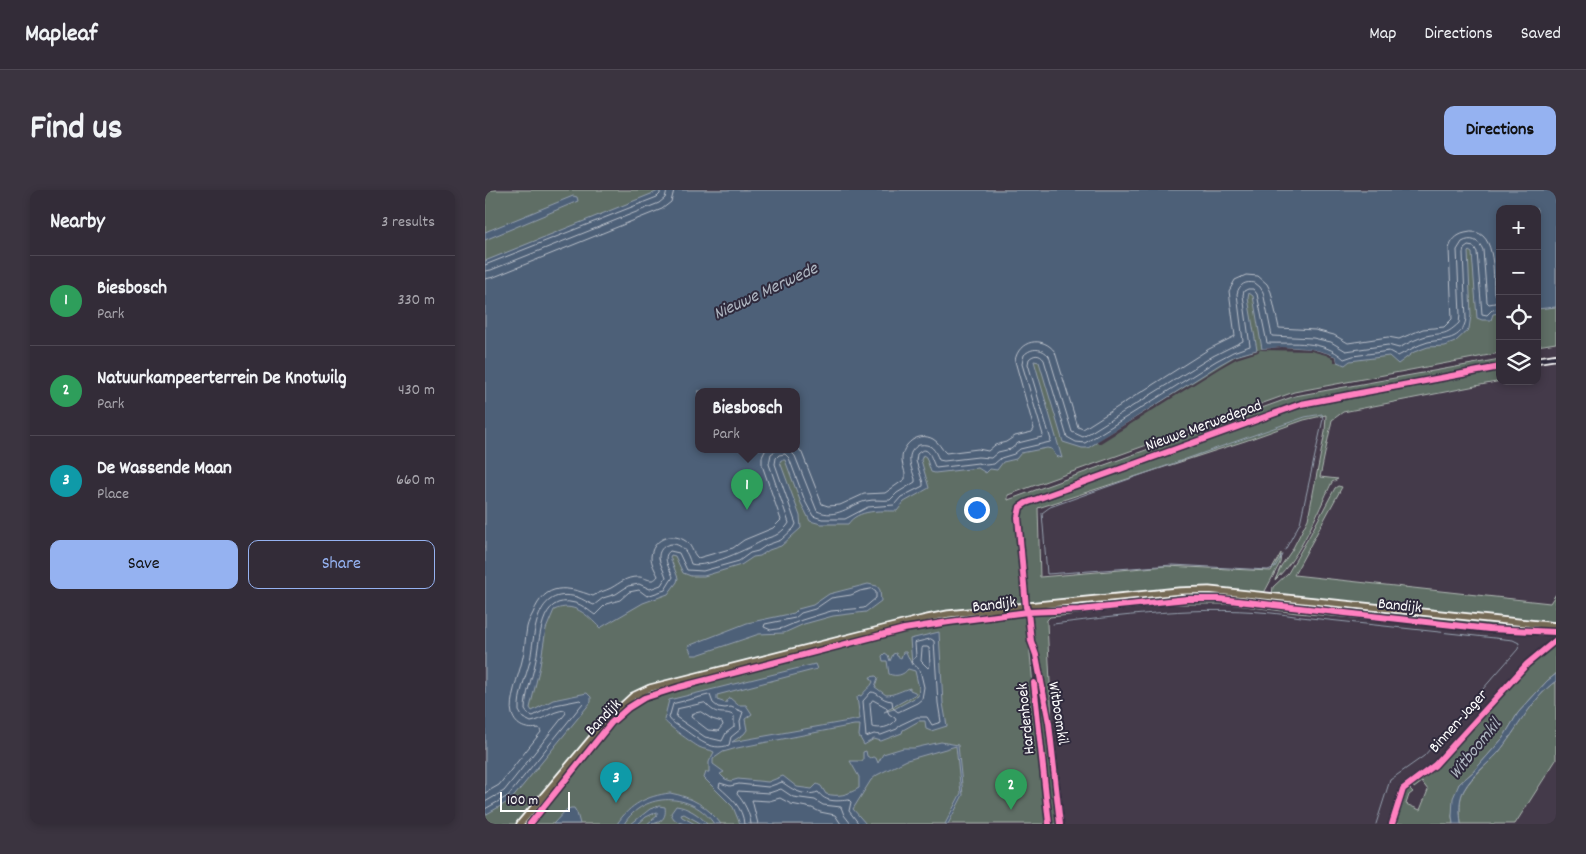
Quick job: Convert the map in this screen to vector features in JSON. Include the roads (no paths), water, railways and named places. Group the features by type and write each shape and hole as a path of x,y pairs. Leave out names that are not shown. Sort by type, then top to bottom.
{"main road":[{"name":"Bandijk","path":"520,824 608,719 623,703 633,696 650,688 904,622 948,614 1179,591 1209,590 1556,626"}],"street":[{"path":"1541,359 1556,357"},
{"name":"Nieuwe Merwedepad","path":"1026,607 1018,517 1020,507 1026,503 1301,404 1496,368"},
{"name":"Witboomkil","path":"1026,607 1031,641 1036,655 1049,723 1060,824"},
{"name":"Binnen-Jager","path":"1392,824 1403,789 1435,765 1527,664 1556,640"}],"water":[{"name":"Nieuwe Merwede","path":"661,190 1556,190 1556,307 1541,309 1541,205 1496,205 1496,314 1493,314 1491,320 1477,318 1472,253 1469,251 1471,315 1469,329 1455,342 1445,346 1428,347 1414,352 1398,364 1389,356 1350,361 1345,365 1337,362 1336,357 1327,353 1309,349 1262,349 1253,296 1249,293 1248,298 1257,350 1235,356 1219,365 1088,448 1063,442 1039,362 1034,361 1062,458 1056,456 1052,449 1047,448 1021,453 1016,459 1003,462 997,470 990,469 986,473 978,468 935,473 931,472 926,457 923,455 921,460 929,488 904,502 897,511 864,513 852,519 848,524 821,524 810,521 801,503 785,460 781,460 780,462 800,516 801,528 781,546 769,550 760,556 753,557 741,565 704,576 691,576 683,573 675,556 671,555 670,557 678,578 668,594 643,603 600,628 585,614 574,608 568,607 554,610 546,629 530,708 532,711 553,700 587,693 591,697 591,702 511,800 485,815 485,261"},
{"path":"573,196 577,197 578,201 485,240 485,232"},
{"path":"868,584 877,586 880,590 881,601 866,612 833,616 804,624 784,633 759,634 697,655 692,655 688,646 747,623 794,613 798,609 813,605 829,594"},
{"path":"939,632 943,703 947,726 931,731 926,729 925,721 919,721 903,730 902,733 881,741 874,739 864,745 859,736 860,725 854,725 737,748 723,752 713,759 713,764 724,772 720,774 725,779 731,781 738,779 768,782 783,776 797,787 812,789 817,784 821,786 826,794 839,795 847,794 859,788 859,777 850,761 863,761 863,752 866,751 867,756 870,758 876,758 878,763 883,754 903,748 914,748 941,742 958,745 963,795 948,824 945,824 961,793 956,746 907,760 871,780 853,809 866,824 740,824 733,807 704,778 706,772 709,772 709,762 714,752 696,745 664,720 669,700 815,664 817,669 717,695 717,700 726,703 730,698 738,705 746,705 752,714 745,719 747,730 732,742 860,719 857,697 861,696 872,684 873,682 870,677 876,676 878,678 875,687 886,695 910,688 910,690 915,692 916,694 884,712 894,709 918,696 919,688 915,671 908,669 900,675 889,674 887,661 883,661 882,656 885,653 890,661 893,654 896,653 901,658 903,652 906,652 912,665 910,639"},
{"path":"1556,674 1556,681 1532,705 1498,753 1467,785 1460,802 1461,824 1453,824 1453,798 1459,784 1473,772 1503,738 1518,713 1547,681"},
{"path":"670,793 698,803 721,824 714,824 705,813 694,806 682,801 669,800 656,801 644,806 633,813 624,824 617,824 633,806 654,796"},
{"path":"659,806 665,807 665,815 661,820 647,824 657,816 657,812 646,817 638,824 631,824 650,809"},
{"path":"676,806 693,812 707,824 702,824 684,814 681,815 682,817 695,824 677,821 672,817 671,813"},
{"path":"574,808 577,813 580,824 553,824 567,809"}],"waterway":[{"path":"1282,555 1275,567 1268,570 1173,565 1047,574 1042,513 1050,507 1305,417 1322,414 1323,419 1300,523 1285,550"},
{"path":"1053,624 1146,614 1208,610 1239,611 1513,640 1519,643 1518,649 1424,756 1390,780 1376,824"}],"place":[{"name":"Biesbosch","path":"747,510"},
{"name":"De Wassende Maan","path":"616,803"},
{"name":"Natuurkampeerterrein De Knotwilg","path":"1011,810"}]}
